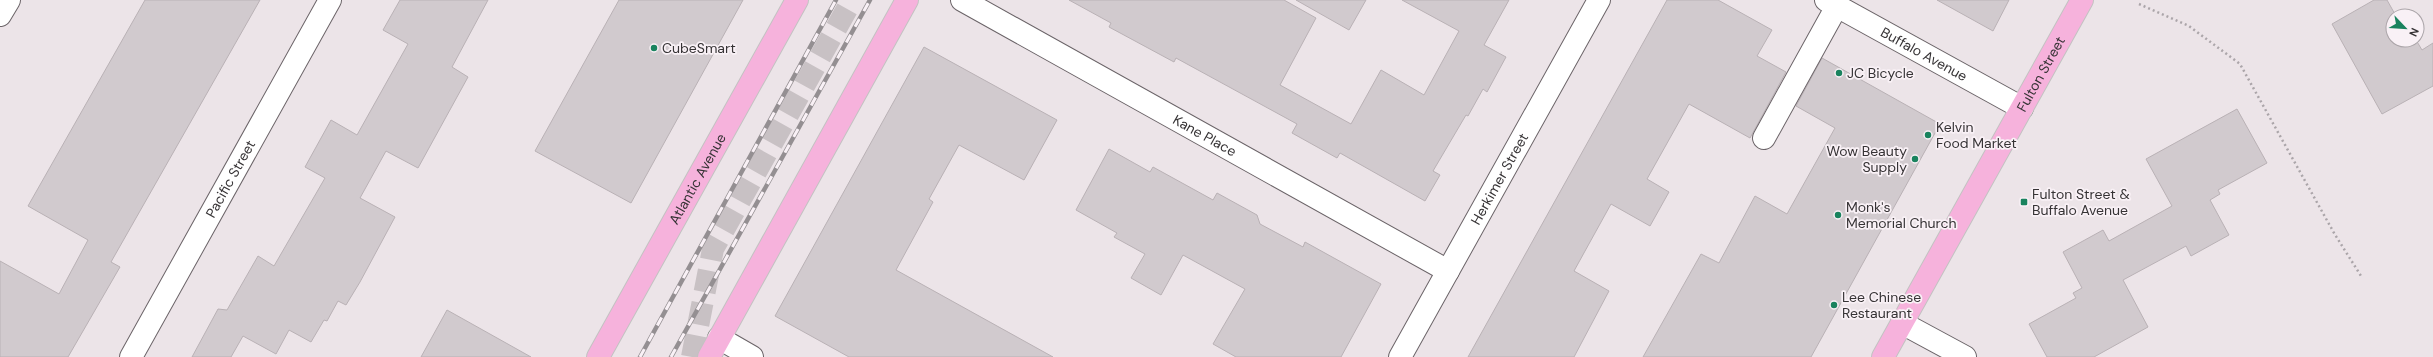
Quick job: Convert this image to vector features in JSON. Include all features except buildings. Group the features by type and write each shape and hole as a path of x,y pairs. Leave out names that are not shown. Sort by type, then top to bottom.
{"main road":[{"name":"Atlantic Avenue","path":"598,357 797,0"},
{"path":"714,348 907,0"},
{"name":"Fulton Street","path":"1883,357 2082,0"}],"street":[{"path":"0,15 8,0"},
{"name":"Pacific Street","path":"131,357 330,0"},
{"name":"Kane Place","path":"962,0 1448,271"},
{"name":"Herkimer Street","path":"1400,357 1599,0"},
{"path":"1764,138 1832,3"},
{"name":"Buffalo Avenue","path":"1832,3 2022,108"},
{"path":"1902,322 1965,357"},
{"path":"714,348 752,357"}],"path":[{"path":"2139,4 2189,26 2240,64 2334,233 2361,276"}],"tunnel":[{"path":"692,357 713,249 852,0"}],"railway":[{"path":"640,357 836,0"},
{"path":"671,357 870,0"}],"place":[{"name":"CubeSmart","path":"654,48"},
{"name":"JC Bicycle","path":"1839,73"},
{"name":"Kelvin Food Market","path":"1928,135"},
{"name":"Wow Beauty Supply","path":"1915,159"},
{"name":"Fulton Street & Buffalo Avenue","path":"2024,202"},
{"name":"Monk's Memorial Church","path":"1838,215"},
{"name":"Lee Chinese Restaurant","path":"1834,305"}]}
